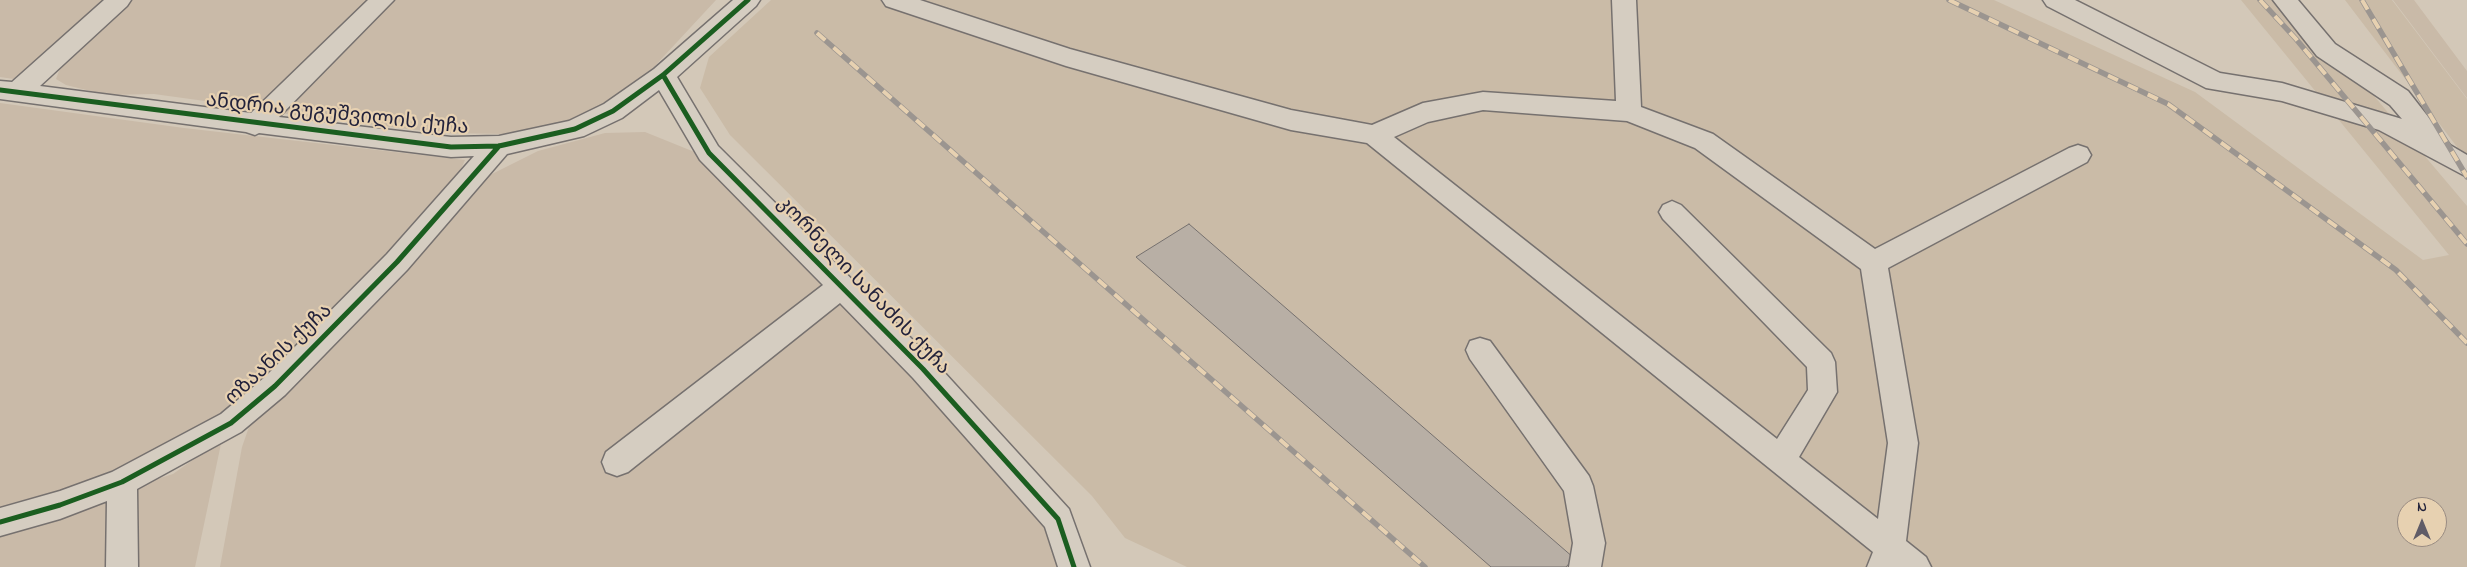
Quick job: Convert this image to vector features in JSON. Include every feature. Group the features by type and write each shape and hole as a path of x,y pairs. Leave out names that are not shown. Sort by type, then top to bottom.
{"street":[{"path":"8,91 119,0"},
{"path":"255,125 382,0"},
{"name":"ანდრია გუგუშვილის ქუჩა","path":"8,91 255,125 451,147 499,146 575,129 613,111 663,75 748,0"},
{"path":"894,0 1066,57 1291,120 1374,135 1781,460 1886,557 1915,567"},
{"path":"1624,0 1629,112"},
{"path":"2055,0 2215,81 2282,92 2387,123 2456,162"},
{"path":"2285,0 2326,50 2399,98 2456,162"},
{"name":"კორნელი სანაძის ქუჩა","path":"663,75 710,153 923,368 1058,519 1074,567"},
{"path":"1374,135 1423,113 1483,101 1629,112 1704,141 1874,263 1903,443 1886,557"},
{"name":"ოზაანის ქუჩა","path":"0,522 60,505 122,482 231,423 275,386 397,262 499,146"},
{"path":"1874,263 2078,155"},
{"path":"1672,212 1821,362 1823,392 1781,460"},
{"path":"617,462 842,286"},
{"path":"1480,350 1578,486 1589,543 1585,567"},
{"path":"122,482 122,567"}],"shaded area":[{"path":"0,0 109,0 14,79 0,77"},
{"path":"131,0 374,0 263,109 154,94 107,95 66,85 56,79 63,60"},
{"path":"390,0 716,0 639,83 606,105 556,127 508,134 441,133 279,113"},
{"path":"771,0 1994,0 2195,92 2423,260 2449,255 2241,0 2293,0 2467,206 2467,567 1187,567 1125,538 1092,496 730,135 700,88 709,57"},
{"path":"2345,0 2392,0 2467,99 2467,160"},
{"path":"2393,0 2414,0 2467,71 2467,98"},
{"path":"0,103 184,128 465,160 456,180 309,337 235,405 178,450 0,514"},
{"path":"645,132 697,153 919,378 1047,523 1062,567 220,567 242,447 250,424 399,279 486,177 538,151 605,133"},
{"path":"222,439 195,567 0,567 0,529 173,474"}],"building":[{"path":"1189,224 1574,558 1566,567 1491,567 1136,257"}],"railway":[{"path":"1949,0 2168,104 2396,270 2467,343"},
{"path":"2260,0 2296,39 2467,244"},
{"path":"2362,0 2467,177"},
{"path":"817,33 1425,567"}],"cycle path":[{"path":"0,90 451,147 499,146 575,129 613,111 663,75 748,0"},
{"path":"663,75 709,153 923,369 1058,519 1074,567"},
{"path":"0,522 60,505 122,482 231,423 275,386 397,262 499,146"}]}
